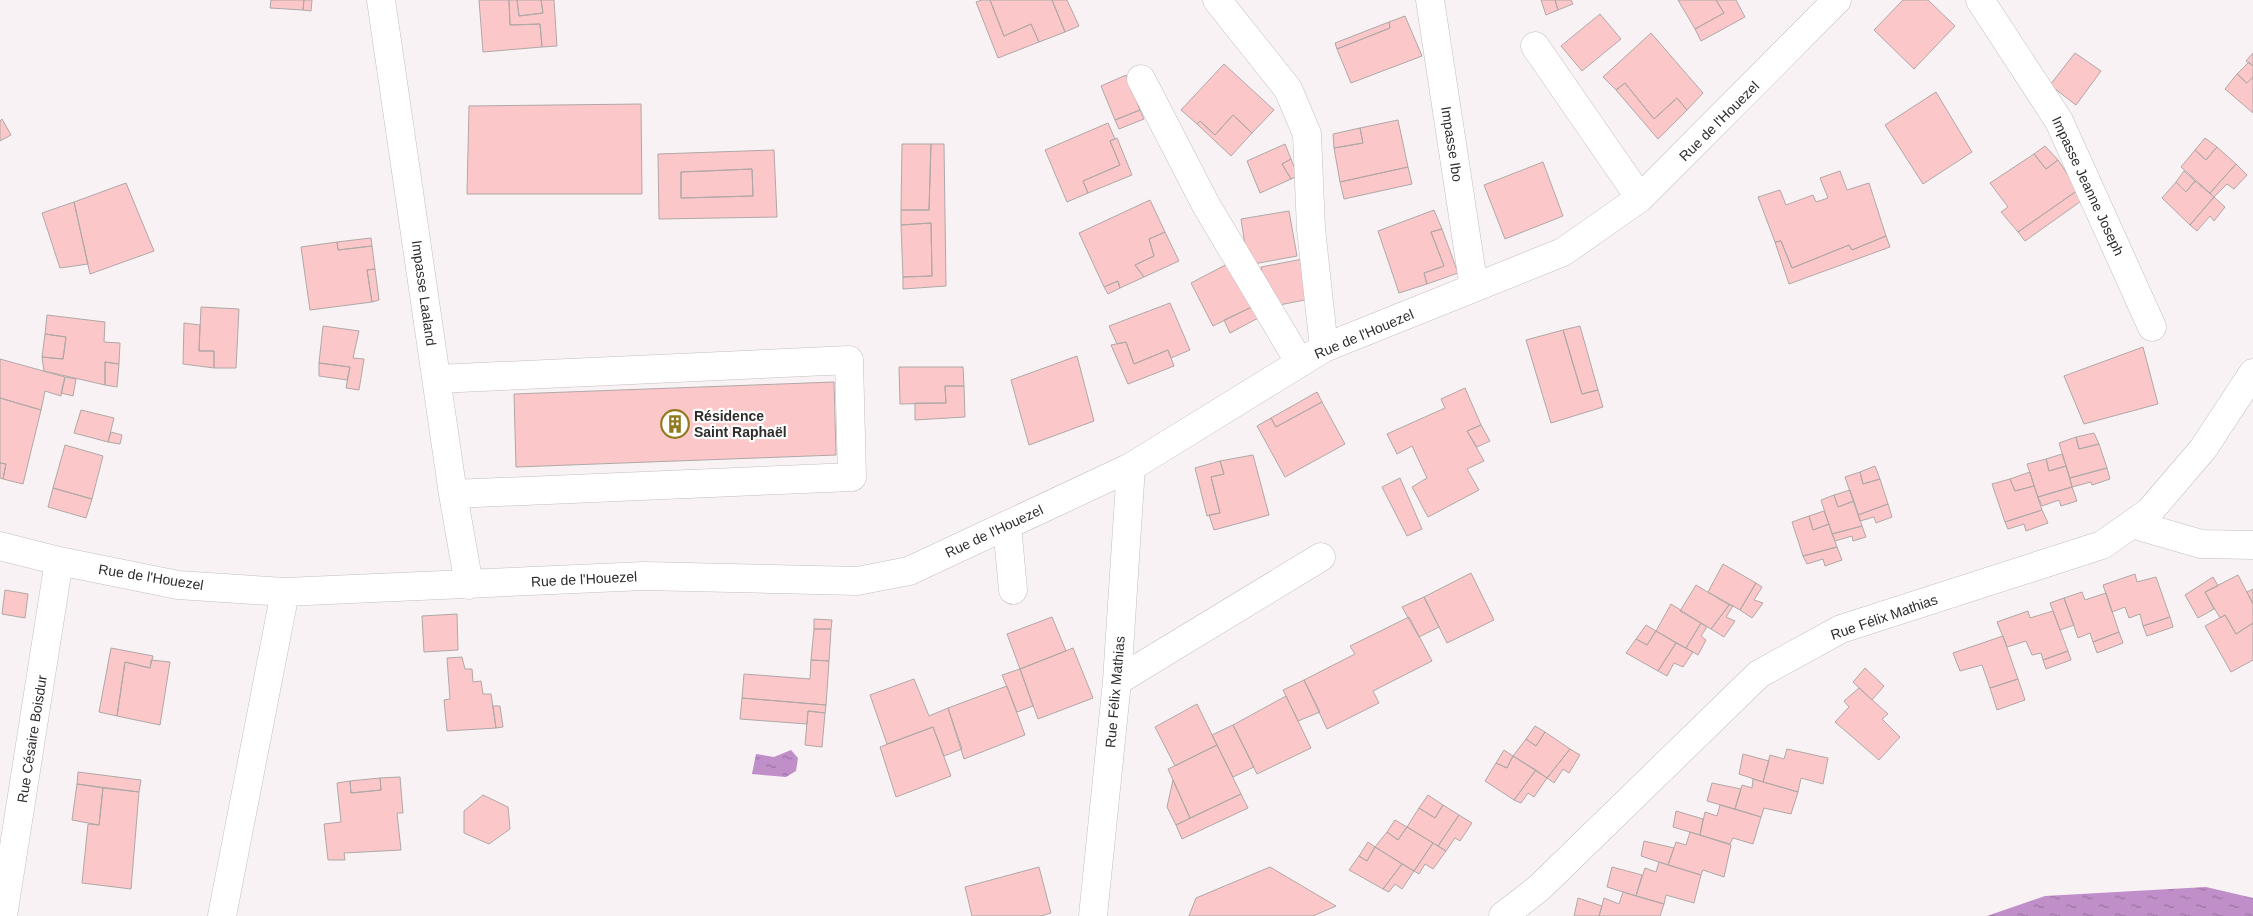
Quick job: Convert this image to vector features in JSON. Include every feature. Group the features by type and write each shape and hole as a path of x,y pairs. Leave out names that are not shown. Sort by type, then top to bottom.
{"street":[{"name":"Impasse Laaland","path":"382,0 453,494 469,585"},
{"path":"1217,0 1288,89 1307,134 1311,230 1324,348"},
{"name":"Impasse Ibo","path":"1430,0 1474,288"},
{"name":"Rue de l'Houezel","path":"0,546 58,561 178,585 285,592 644,576 857,581 909,571 1131,467 1324,348 1564,252 1640,198 1837,0"},
{"name":"Impasse Jeanne Joseph","path":"1980,0 2059,120 2152,327"},
{"path":"1535,46 1640,198"},
{"path":"1141,78 1206,205 1300,363"},
{"path":"437,379 849,360 852,477 453,494"},
{"name":"Rue Félix Mathias","path":"1503,916 1540,888 1759,674 1841,629 2102,545 2149,512 2203,450 2253,373"},
{"name":"Rue Félix Mathias","path":"1093,916 1118,681 1131,467"},
{"path":"2132,524 2201,544 2253,545"},
{"path":"1007,525 1013,590"},
{"path":"1118,681 1321,557"},
{"name":"Rue Césaire Boisdur","path":"3,916 58,561"},
{"path":"222,916 285,592"}],"water":[{"path":"791,750 798,758 796,771 786,777 752,774 756,754 774,757"},
{"path":"2206,887 2253,898 2253,916 1987,916 2045,896"}],"building":[{"path":"271,0 304,0 303,10 270,8"},
{"path":"304,0 312,0 311,11 303,10"},
{"path":"479,0 509,0 510,25 540,24 542,47 483,52"},
{"path":"509,0 517,0 519,16 543,13 541,0 554,0 557,46 542,47 540,24 510,25"},
{"path":"517,0 541,0 543,13 519,16"},
{"path":"990,0 1004,36 1031,24 1039,42 998,58 976,2"},
{"path":"990,0 1052,0 1065,32 1039,42 1031,24 1004,36"},
{"path":"1052,0 1067,0 1079,26 1065,32"},
{"path":"1541,0 1555,0 1558,10 1546,15"},
{"path":"1555,0 1571,0 1573,4 1558,10"},
{"path":"1678,0 1716,0 1724,13 1695,29"},
{"path":"1716,0 1736,0 1745,17 1701,41 1695,29 1724,13"},
{"path":"1903,0 1928,0 1955,26 1914,69 1874,30"},
{"path":"1600,14 1621,39 1582,71 1561,46"},
{"path":"1405,16 1422,56 1351,83 1337,49 1390,28 1389,22"},
{"path":"1389,22 1390,28 1337,49 1335,43"},
{"path":"1651,33 1703,93 1687,110 1677,98 1654,119 1625,83 1616,90 1603,77"},
{"path":"2075,53 2101,71 2076,105 2050,85"},
{"path":"2253,53 2253,66 2246,61"},
{"path":"2249,62 2253,66 2253,77 2247,83 2237,74"},
{"path":"1224,64 1274,110 1252,133 1233,115 1215,135 1200,121 1197,124 1181,110"},
{"path":"2237,74 2247,83 2253,77 2253,113 2225,89"},
{"path":"1126,75 1140,110 1115,120 1101,86"},
{"path":"1625,83 1654,119 1677,98 1687,110 1658,139 1616,90"},
{"path":"1936,92 1972,152 1923,184 1885,125"},
{"path":"641,104 642,194 467,194 469,106"},
{"path":"1140,110 1144,119 1119,129 1115,120"},
{"path":"1233,115 1252,133 1231,156 1197,124 1200,121 1215,135"},
{"path":"2,119 11,135 0,141 0,121"},
{"path":"1398,120 1408,167 1340,182 1334,148 1363,143 1360,128"},
{"path":"1108,123 1115,139 1110,141 1120,165 1083,181 1088,193 1067,202 1045,150"},
{"path":"1360,128 1363,143 1334,148 1333,134"},
{"path":"1117,138 1132,175 1088,193 1083,181 1120,165 1110,141"},
{"path":"2205,138 2217,147 2206,160 2195,150"},
{"path":"902,144 931,144 929,210 901,210"},
{"path":"931,144 944,144 946,286 903,289 903,277 932,276 931,223 901,225 901,210 929,210"},
{"path":"1285,144 1291,159 1282,164 1291,179 1260,193 1247,161"},
{"path":"2045,146 2058,160 2046,169 2034,154"},
{"path":"2217,147 2236,164 2210,193 2181,167 2195,150 2206,160"},
{"path":"774,150 777,217 659,219 658,154","holes":["752,169 753,196 681,198 681,172"]},
{"path":"2034,154 2046,169 2058,160 2078,190 2018,232 2001,212 2008,207 1990,183"},
{"path":"1291,159 1298,176 1291,179 1282,164"},
{"path":"1543,162 1563,216 1505,239 1484,185"},
{"path":"2236,164 2247,175 2234,189 2227,184 2214,197 2210,193"},
{"path":"1408,167 1412,184 1344,199 1340,182"},
{"path":"752,169 753,196 681,198 681,172"},
{"path":"1840,171 1847,190 1869,183 1886,236 1852,250 1849,245 1792,268 1781,241 1775,242 1758,197 1780,190 1786,205 1813,195 1816,202 1828,198 1820,178"},
{"path":"2184,171 2195,181 2186,192 2176,182"},
{"path":"2195,181 2214,197 2190,225 2162,198 2176,182 2186,192"},
{"path":"126,183 154,251 90,274 74,202"},
{"path":"2078,190 2084,199 2025,241 2018,232"},
{"path":"2214,197 2225,207 2214,221 2210,216 2197,231 2190,225"},
{"path":"1150,200 1165,232 1149,239 1154,256 1135,265 1144,277 1120,288 1118,281 1104,287 1079,233"},
{"path":"74,202 88,264 60,268 42,213"},
{"path":"1434,210 1442,229 1431,232 1444,266 1424,273 1427,284 1399,293 1378,231"},
{"path":"1289,211 1297,256 1248,265 1241,219"},
{"path":"931,223 932,276 903,277 901,225"},
{"path":"1442,229 1458,273 1427,284 1424,273 1444,266 1431,232"},
{"path":"1165,232 1179,261 1144,277 1135,265 1154,256 1149,239"},
{"path":"1886,236 1890,247 1789,284 1775,242 1781,241 1792,268 1849,245 1852,250"},
{"path":"371,238 372,246 338,250 337,242"},
{"path":"337,242 338,250 372,246 375,269 367,270 372,302 310,310 301,247"},
{"path":"1308,258 1315,298 1269,307 1261,267"},
{"path":"1233,261 1256,305 1213,326 1191,283"},
{"path":"375,269 379,300 372,302 367,270"},
{"path":"1118,281 1120,288 1108,294 1104,287"},
{"path":"1170,303 1190,350 1171,358 1168,350 1134,364 1126,342 1117,344 1109,326"},
{"path":"1256,305 1262,316 1230,333 1224,320"},
{"path":"201,307 239,309 236,368 214,368 214,351 199,351"},
{"path":"47,315 105,322 104,342 120,343 119,364 105,362 105,385 44,371 42,357 63,359 66,337 45,334"},
{"path":"184,323 200,325 199,351 214,351 214,368 183,364"},
{"path":"323,326 359,331 353,358 364,359 359,390 346,388 350,367 319,363"},
{"path":"1580,326 1598,390 1582,394 1563,330"},
{"path":"1563,330 1582,394 1598,390 1603,407 1551,423 1526,340"},
{"path":"45,334 66,337 63,359 42,357"},
{"path":"1126,342 1134,364 1168,350 1174,366 1128,384 1111,345"},
{"path":"2143,347 2158,404 2084,424 2064,376"},
{"path":"1077,356 1094,421 1029,445 1011,380"},
{"path":"0,359 65,377 61,396 45,391 41,410 0,398"},
{"path":"105,362 119,364 117,387 105,385"},
{"path":"319,363 350,367 347,380 319,376"},
{"path":"899,367 963,367 964,386 945,386 946,403 900,404"},
{"path":"65,377 76,379 73,396 61,393"},
{"name":"Résidence Saint Raphaël","path":"834,382 836,455 516,467 514,394"},
{"path":"945,386 964,386 965,417 915,420 915,403 946,403"},
{"path":"1465,388 1481,425 1467,431 1484,461 1467,469 1479,490 1428,517 1412,487 1427,478 1412,446 1397,454 1387,434 1445,408 1441,399"},
{"path":"1317,392 1322,402 1276,427 1271,418"},
{"path":"0,398 41,410 23,484 3,479 6,464 0,463"},
{"path":"1322,402 1345,444 1285,477 1257,426 1271,418 1276,427"},
{"path":"81,410 114,418 108,442 74,433"},
{"path":"1481,425 1490,441 1477,447 1467,431"},
{"path":"111,432 122,435 120,444 108,442"},
{"path":"2094,433 2099,444 2079,449 2076,437"},
{"path":"2076,437 2079,449 2099,444 2107,468 2070,478 2059,443"},
{"path":"65,445 103,456 92,499 53,488"},
{"path":"2062,454 2066,466 2049,471 2046,459"},
{"path":"1253,455 1269,515 1214,530 1209,515 1220,513 1211,477 1224,474 1220,461"},
{"path":"2046,459 2049,471 2066,466 2072,487 2038,497 2027,464"},
{"path":"1220,461 1224,474 1211,477 1220,513 1207,516 1195,468"},
{"path":"0,463 6,464 3,479 0,478"},
{"path":"1875,466 1880,479 1863,484 1860,472"},
{"path":"2107,468 2110,479 2092,485 2091,482 2072,487 2070,478"},
{"path":"1860,472 1863,484 1880,479 1888,504 1858,515 1845,477"},
{"path":"2030,472 2034,486 2015,491 2010,479"},
{"path":"1400,478 1422,529 1407,536 1382,487"},
{"path":"2010,479 2015,491 2034,486 2042,510 2005,522 1992,484"},
{"path":"2072,487 2077,501 2061,506 2059,500 2042,506 2038,497"},
{"path":"53,488 92,499 86,518 48,507"},
{"path":"1850,490 1854,501 1838,507 1834,495"},
{"path":"1834,495 1838,507 1854,501 1862,526 1832,534 1821,500"},
{"path":"1888,504 1892,517 1876,523 1874,517 1860,521 1858,515"},
{"path":"2042,510 2048,523 2026,531 2024,524 2008,529 2005,522"},
{"path":"1824,511 1829,524 1813,530 1809,516"},
{"path":"1809,516 1813,530 1829,524 1837,547 1803,556 1792,522"},
{"path":"1862,526 1866,537 1853,541 1852,536 1835,541 1832,534"},
{"path":"1837,547 1842,560 1825,566 1823,559 1807,564 1803,556"},
{"path":"1723,564 1756,583 1740,610 1708,592"},
{"path":"1471,573 1494,620 1447,643 1424,597"},
{"path":"2135,574 2137,582 2156,577 2170,617 2143,626 2140,614 2129,618 2125,607 2112,612 2103,585"},
{"path":"2238,575 2253,604 2253,623 2236,634 2225,615 2220,618 2205,592"},
{"path":"2213,577 2218,586 2205,592 2214,609 2198,618 2185,595"},
{"path":"1756,583 1762,587 1754,600 1763,603 1752,618 1740,610"},
{"path":"1696,585 1729,605 1711,629 1680,611"},
{"path":"2253,589 2253,604 2247,592"},
{"path":"5,590 28,594 25,618 2,614"},
{"path":"2082,592 2085,600 2106,593 2119,632 2093,642 2090,633 2078,638 2064,598"},
{"path":"1424,597 1439,627 1419,637 1402,607"},
{"path":"2064,598 2074,625 2060,630 2050,603"},
{"path":"1671,604 1701,623 1686,648 1656,631"},
{"path":"1729,605 1733,606 1726,617 1735,621 1724,637 1711,629"},
{"path":"2028,611 2030,618 2053,611 2068,651 2043,660 2041,653 2032,655 2026,641 2007,647 1997,622"},
{"path":"457,614 458,650 424,652 422,616"},
{"path":"2225,615 2236,634 2253,623 2253,660 2231,672 2205,626"},
{"path":"1052,617 1066,651 1020,669 1007,634"},
{"path":"1409,617 1432,661 1373,691 1379,703 1327,729 1304,680 1355,654 1350,646"},
{"path":"2170,617 2173,627 2147,636 2143,626"},
{"path":"814,619 832,620 831,629 814,629"},
{"path":"1701,623 1707,627 1701,636 1706,640 1698,655 1686,648"},
{"path":"1646,625 1656,631 1647,645 1636,639"},
{"path":"814,629 831,629 829,661 811,660"},
{"path":"1656,631 1676,643 1658,671 1626,653 1636,639 1647,645"},
{"path":"2119,632 2123,643 2097,653 2093,642"},
{"path":"2003,636 2018,679 1990,688 1982,665 1960,671 1953,653"},
{"path":"1676,643 1693,652 1683,667 1674,663 1667,676 1658,671"},
{"path":"111,648 153,656 150,668 125,662 117,716 99,712"},
{"path":"1073,648 1093,698 1038,719 1020,669"},
{"path":"2068,651 2071,660 2046,669 2043,660"},
{"path":"462,657 465,669 472,669 473,682 481,681 483,694 491,694 496,728 447,731 444,700 450,699 447,658"},
{"path":"151,660 170,662 160,725 117,716 125,662 150,668"},
{"path":"811,660 829,661 826,705 742,698 744,674 810,679"},
{"path":"1865,668 1884,686 1872,700 1853,682"},
{"path":"1020,669 1033,706 1017,712 1002,675"},
{"path":"914,679 929,716 948,708 962,749 944,756 933,727 887,744 870,695"},
{"path":"2018,679 2025,700 1997,710 1990,688"},
{"path":"1304,680 1320,712 1298,721 1283,690"},
{"path":"1007,686 1025,735 964,759 948,708"},
{"path":"1859,688 1888,714 1882,719 1900,737 1879,760 1835,722 1849,707 1844,701"},
{"path":"1286,696 1311,748 1257,774 1233,725"},
{"path":"742,698 826,705 825,713 808,711 807,724 740,719"},
{"path":"1197,704 1217,745 1175,766 1155,727"},
{"path":"493,706 500,706 503,727 496,728"},
{"path":"808,711 825,713 822,747 805,745"},
{"path":"1233,725 1254,767 1233,777 1212,735"},
{"path":"1535,726 1545,732 1536,746 1526,739"},
{"path":"933,727 951,776 896,797 880,747"},
{"path":"1545,732 1570,749 1547,778 1513,756 1526,739 1536,746"},
{"path":"1217,745 1241,794 1190,818 1168,769"},
{"path":"1570,749 1580,755 1569,773 1563,769 1554,783 1547,778"},
{"path":"1787,749 1828,758 1823,784 1801,778 1798,792 1763,782 1770,755 1784,759"},
{"path":"1504,750 1513,756 1507,768 1496,763"},
{"path":"1743,754 1769,761 1763,782 1739,774"},
{"path":"1513,756 1536,770 1514,800 1485,781 1496,763 1507,768"},
{"path":"1536,770 1547,778 1534,797 1528,793 1521,803 1514,800"},
{"path":"78,772 141,780 139,792 77,784"},
{"path":"400,777 403,813 397,813 401,850 344,853 345,860 328,860 324,824 341,822 337,783 350,781 351,793 381,790 380,778"},
{"path":"380,778 381,790 351,793 350,781"},
{"path":"1753,779 1798,792 1791,814 1764,808 1761,817 1735,809 1742,785 1752,788"},
{"path":"1173,780 1190,818 1176,825 1167,807"},
{"path":"1712,783 1741,789 1735,809 1707,801"},
{"path":"77,784 103,788 99,825 72,820"},
{"path":"103,788 139,792 131,889 82,883 88,824 99,825"},
{"path":"1241,794 1248,808 1182,839 1176,825"},
{"path":"483,795 508,807 510,829 489,844 464,833 464,811"},
{"path":"1428,795 1443,805 1435,818 1419,808"},
{"path":"1443,805 1459,815 1438,846 1407,827 1419,808 1435,818"},
{"path":"1720,805 1761,817 1753,844 1733,838 1730,844 1700,835 1705,812 1717,816"},
{"path":"1676,811 1703,819 1700,835 1673,827"},
{"path":"1459,815 1472,823 1460,841 1455,838 1446,851 1438,846"},
{"path":"1395,820 1407,827 1398,840 1387,832"},
{"path":"1407,827 1433,843 1414,871 1375,847 1387,832 1398,840"},
{"path":"1690,832 1731,845 1724,877 1703,870 1701,875 1668,865 1676,842 1686,845"},
{"path":"1644,841 1674,848 1668,865 1641,856"},
{"path":"1368,842 1375,847 1367,861 1359,856"},
{"path":"1433,843 1446,851 1433,869 1425,864 1419,874 1414,871"},
{"path":"1375,847 1402,864 1383,889 1349,870 1359,856 1367,861"},
{"path":"1659,862 1701,875 1694,903 1666,895 1664,904 1636,896 1645,868 1656,872"},
{"path":"1402,864 1414,871 1402,889 1395,884 1389,892 1383,889"},
{"path":"1039,867 1051,913 1041,916 972,916 965,887"},
{"path":"1270,867 1336,906 1313,916 1189,916 1196,898"},
{"path":"1612,867 1642,875 1636,896 1607,887"},
{"path":"1623,892 1664,904 1660,916 1599,916 1604,898 1619,904"},
{"path":"1578,898 1602,906 1599,916 1574,916"}],"place":[{"name":"Résidence Saint Raphaël","path":"675,424"}]}
